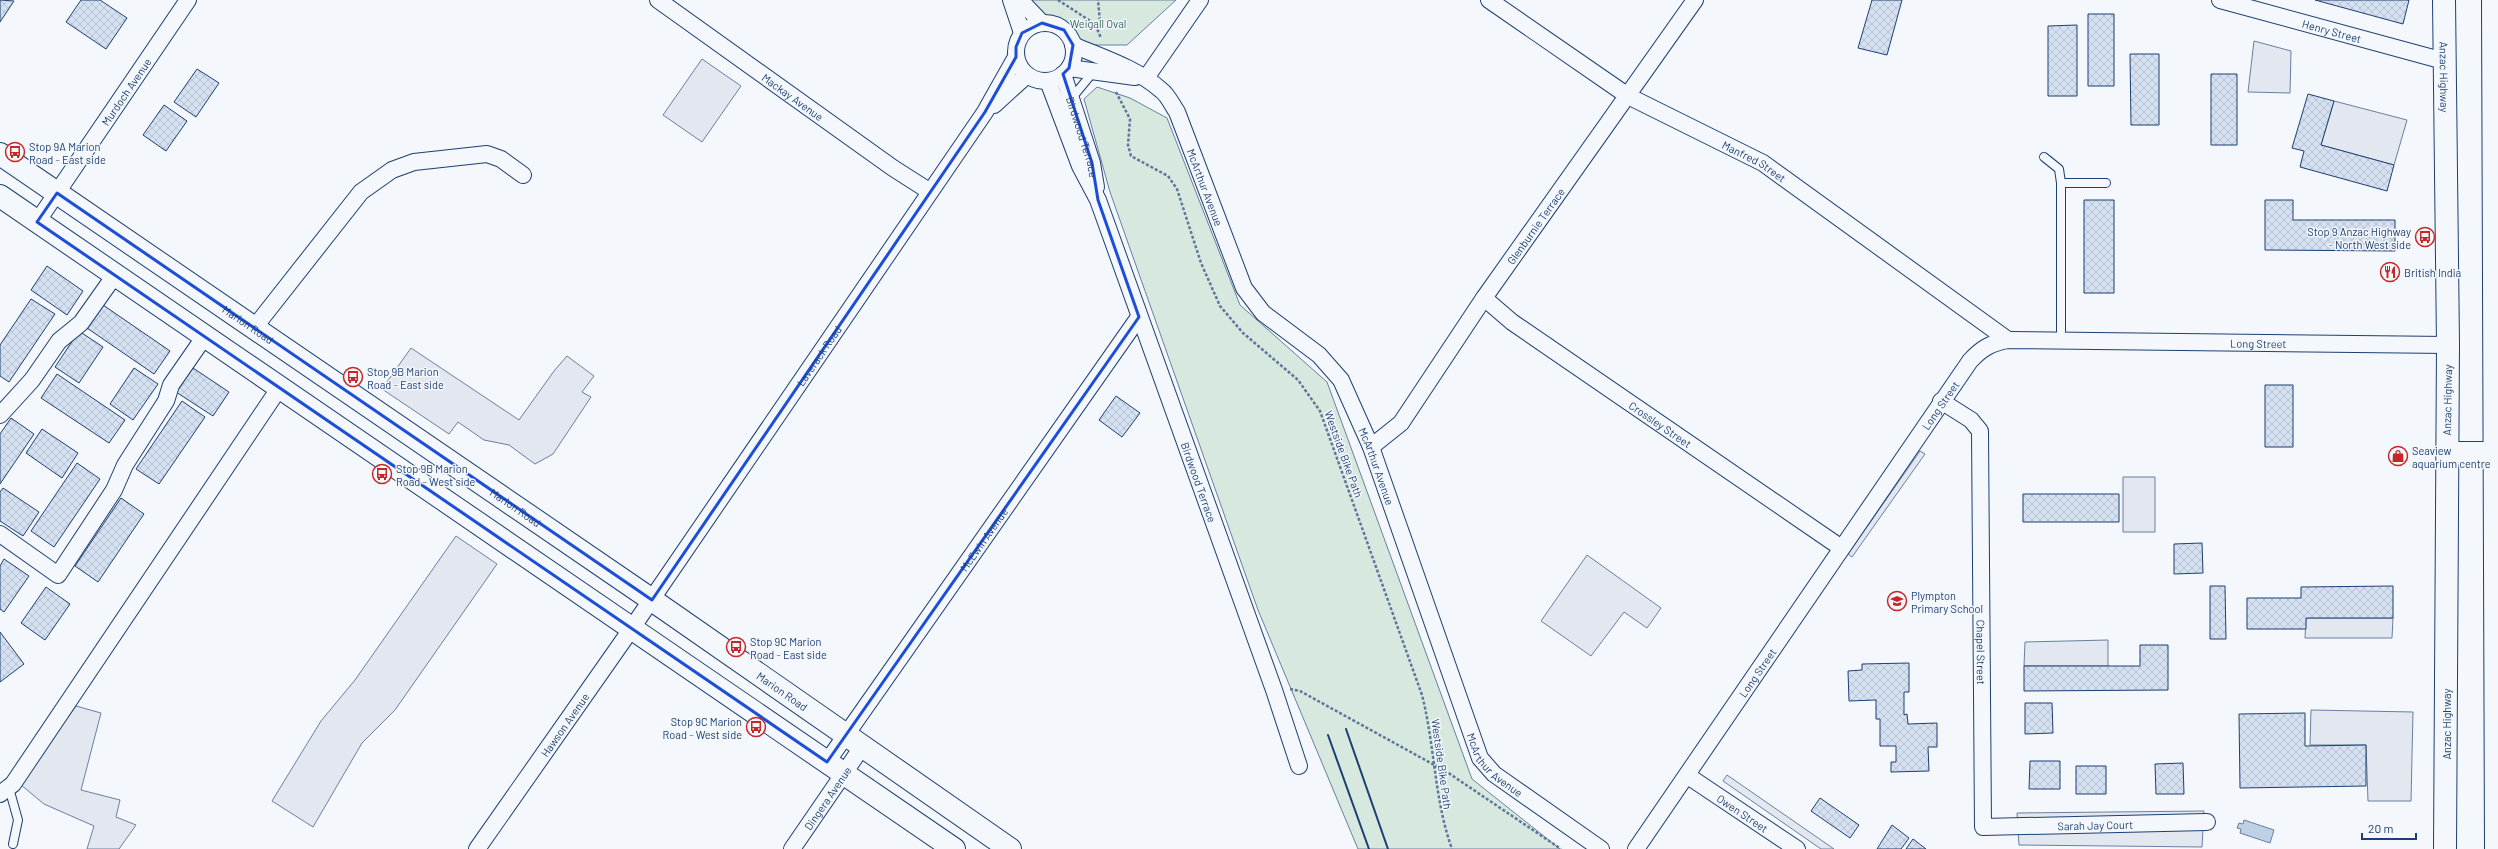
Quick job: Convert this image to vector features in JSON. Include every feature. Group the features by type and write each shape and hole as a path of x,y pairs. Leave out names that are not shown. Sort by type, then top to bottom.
{"main road":[{"name":"Anzac Highway","path":"2444,0 2448,345 2445,849"},
{"path":"2493,0 2496,165 2494,453 2497,685 2496,849"},
{"name":"Marion Road","path":"0,154 652,600 854,742 1010,849"},
{"path":"0,196 954,849"},
{"path":"300,360 310,374 312,383 310,395 301,401"},
{"path":"2447,453 2494,453"}],"street":[{"name":"Murdoch Avenue","path":"37,222 188,0"},
{"name":"Mackay Avenue","path":"658,0 893,168 930,190"},
{"path":"1011,0 1022,33"},
{"path":"1020,0 1042,23"},
{"path":"1066,71 1073,57 1073,45 1064,30 1054,25 1042,23 1031,26 1022,33 1016,47 1016,57 1020,67 1033,79 1048,81 1066,71 1094,70 1146,78 1200,0"},
{"name":"Manfred Street","path":"1489,0 1628,96 1763,162 2008,340"},
{"name":"Glenburnie Terrace","path":"1371,446 1401,423 1484,298 1695,0"},
{"name":"Henry Street","path":"2220,0 2444,61"},
{"name":"McArthur Avenue","path":"1073,45 1116,62 1146,78 1162,91 1177,112 1244,288 1263,313 1319,355 1341,380 1371,446 1480,758 1494,774 1601,849"},
{"name":"Laverack Road","path":"652,600 930,190 985,112 1016,57"},
{"name":"Birdwood Terrace","path":"1066,71 1071,99 1092,163 1098,200"},
{"name":"Laverack Road","path":"985,112 1027,75"},
{"name":"Birdwood Terrace","path":"1048,81 1080,166 1098,200 1274,690 1299,766"},
{"path":"254,328 361,192 392,170 414,162 487,154 502,159 523,175"},
{"path":"0,415 32,380 59,341 81,323 115,275"},
{"name":"Crossley Street","path":"1484,298 1518,326 1840,548"},
{"name":"McEwin Avenue","path":"836,768 1139,317"},
{"path":"0,534 58,575 114,490 125,465 166,401 171,385 205,336"},
{"name":"Long Street","path":"1636,849 1688,776 1840,548 1941,401 1981,349 1994,343 2008,340 2448,345"},
{"path":"4,791 280,387"},
{"name":"Chapel Street","path":"1941,401 1971,420 1980,431 1981,439 1983,827"},
{"name":"Hawson Avenue","path":"478,849 652,600"},
{"name":"Dingera Avenue","path":"792,849 836,768"},
{"name":"Owen Street","path":"1688,776 1797,849"},
{"name":"Sarah Jay Court","path":"1983,827 2207,822"}],"lane":[{"path":"1071,99 1094,70"},
{"path":"2044,157 2059,169 2061,183 2061,341"},
{"path":"2061,183 2106,183"},
{"path":"4,791 18,820 13,844"}],"path":[{"path":"1058,0 1086,16 1098,30"},
{"path":"1098,0 1100,22 1098,30 1101,44"},
{"name":"Westside Bike Path","path":"1112,85 1130,119 1128,145 1131,156 1168,176 1177,189 1201,263 1220,306 1243,332 1298,380 1320,411 1422,695 1430,729 1442,823 1452,849"},
{"path":"1274,690 1285,688 1300,691 1435,766 1561,849"}],"highlighted area":[{"path":"1042,23 1064,30 1073,45 1069,68 1063,74 1092,163 1098,200 1139,317 827,762 37,222 57,193 652,600 985,112 1016,57 1016,47 1022,33"}],"green space":[{"name":"Weigall Oval","path":"1020,0 1176,0 1127,45 1073,45 1067,36 1057,27 1042,23"},
{"path":"1097,87 1130,98 1167,118 1240,305 1327,382 1472,779 1560,849 1358,849 1258,610 1110,192 1084,99"}],"shaded area":[{"path":"2254,41 2291,51 2290,93 2248,92"},
{"path":"702,59 741,86 702,142 663,115"},
{"path":"2334,101 2407,120 2394,165 2321,145"},
{"path":"411,348 519,420 554,371 567,356 594,376 582,392 591,397 553,454 535,464 509,445 484,440 458,422 449,434 382,389"},
{"path":"1920,451 1925,454 1852,557 1848,554"},
{"path":"2123,477 2155,477 2155,532 2123,532"},
{"path":"456,536 497,564 395,710 362,743 313,827 272,801 321,721 355,680"},
{"path":"1587,555 1661,608 1647,628 1624,612 1591,656 1541,621"},
{"path":"2306,618 2393,618 2392,638 2305,638"},
{"path":"2108,640 2108,666 2024,666 2025,642"},
{"path":"76,706 101,713 81,790 120,800 116,817 136,825 119,849 87,849 94,826 44,804 20,784"},
{"path":"2311,710 2413,712 2411,801 2368,801 2366,745 2310,745"},
{"path":"1727,775 1834,849 1821,849 1723,781"},
{"path":"2204,811 2202,847 2019,845 2017,813"}],"water":[{"path":"2244,820 2274,830 2270,843 2240,833 2241,829 2237,828 2239,823 2243,824"}],"building":[{"path":"0,0 14,1 0,22"},
{"path":"81,0 100,0 127,18 106,49 66,22"},
{"path":"1872,0 1902,0 1887,55 1858,48"},
{"path":"2315,0 2409,0 2403,24"},
{"path":"2088,14 2114,14 2114,86 2088,86"},
{"path":"2077,25 2077,96 2048,96 2048,26"},
{"path":"2130,54 2159,54 2159,125 2131,125"},
{"path":"197,69 219,83 196,117 174,102"},
{"path":"2211,74 2237,74 2237,145 2211,145"},
{"path":"2308,94 2334,101 2321,145 2394,165 2387,191 2300,167 2304,151 2292,148"},
{"path":"164,105 187,121 166,151 143,135"},
{"path":"2084,200 2114,200 2114,293 2084,293"},
{"path":"2265,200 2293,200 2293,220 2395,220 2395,251 2265,250"},
{"path":"47,266 83,291 67,315 31,290"},
{"path":"31,299 55,314 9,382 0,376 0,345"},
{"path":"103,305 170,351 154,374 87,328"},
{"path":"79,331 103,347 79,383 55,367"},
{"path":"134,368 158,384 133,420 110,404"},
{"path":"193,368 229,392 213,416 176,392"},
{"path":"57,374 125,420 109,443 41,398"},
{"path":"2265,385 2293,385 2293,447 2265,447"},
{"path":"1116,396 1140,413 1122,437 1099,420"},
{"path":"182,401 205,417 159,484 136,469"},
{"path":"11,418 34,434 0,484 0,434"},
{"path":"42,429 78,453 62,478 26,453"},
{"path":"77,463 100,479 54,547 31,531"},
{"path":"3,488 39,512 23,536 0,521 0,492"},
{"path":"2023,494 2119,494 2119,522 2023,522"},
{"path":"121,498 144,514 98,582 75,566"},
{"path":"2202,543 2203,573 2174,574 2174,544"},
{"path":"4,559 29,576 4,612 0,609 0,566"},
{"path":"2210,586 2225,586 2226,639 2210,639"},
{"path":"2393,586 2393,618 2306,618 2306,629 2247,629 2247,598 2301,598 2301,587"},
{"path":"46,587 70,604 45,640 21,623"},
{"path":"0,632 24,664 0,682"},
{"path":"2140,645 2168,645 2168,690 2024,691 2024,666 2140,666"},
{"path":"1909,663 1909,692 1904,692 1904,715 1907,714 1908,724 1937,723 1937,747 1928,747 1929,771 1891,772 1891,762 1896,762 1896,746 1880,746 1880,719 1876,719 1876,700 1849,701 1848,671 1862,670 1862,664"},
{"path":"2025,703 2052,703 2053,733 2025,734"},
{"path":"2305,713 2305,746 2366,745 2366,786 2240,788 2239,714"},
{"path":"2030,761 2060,761 2060,789 2029,789"},
{"path":"2183,763 2184,794 2156,794 2155,764"},
{"path":"2076,766 2106,766 2106,794 2076,794"},
{"path":"1820,798 1859,825 1850,838 1811,811"},
{"path":"1892,825 1909,838 1901,849 1877,849"},
{"path":"1913,839 1926,849 1906,849"}],"wall":[{"path":"1346,729 1388,849"},
{"path":"1328,735 1369,849"}],"place":[{"name":"Stop 9A Marion Road - East side","path":"15,152"},
{"name":"Stop 9 Anzac Highway - North West side","path":"2425,237"},
{"name":"British India","path":"2390,272"},
{"name":"Stop 9B Marion Road - East side","path":"353,377"},
{"name":"Seaview aquarium centre","path":"2398,456"},
{"name":"Stop 9B Marion Road - West side","path":"382,474"},
{"name":"Plympton Primary School","path":"1897,601"},
{"name":"Stop 9C Marion Road - East side","path":"736,647"},
{"name":"Stop 9C Marion Road - West side","path":"756,727"}]}
